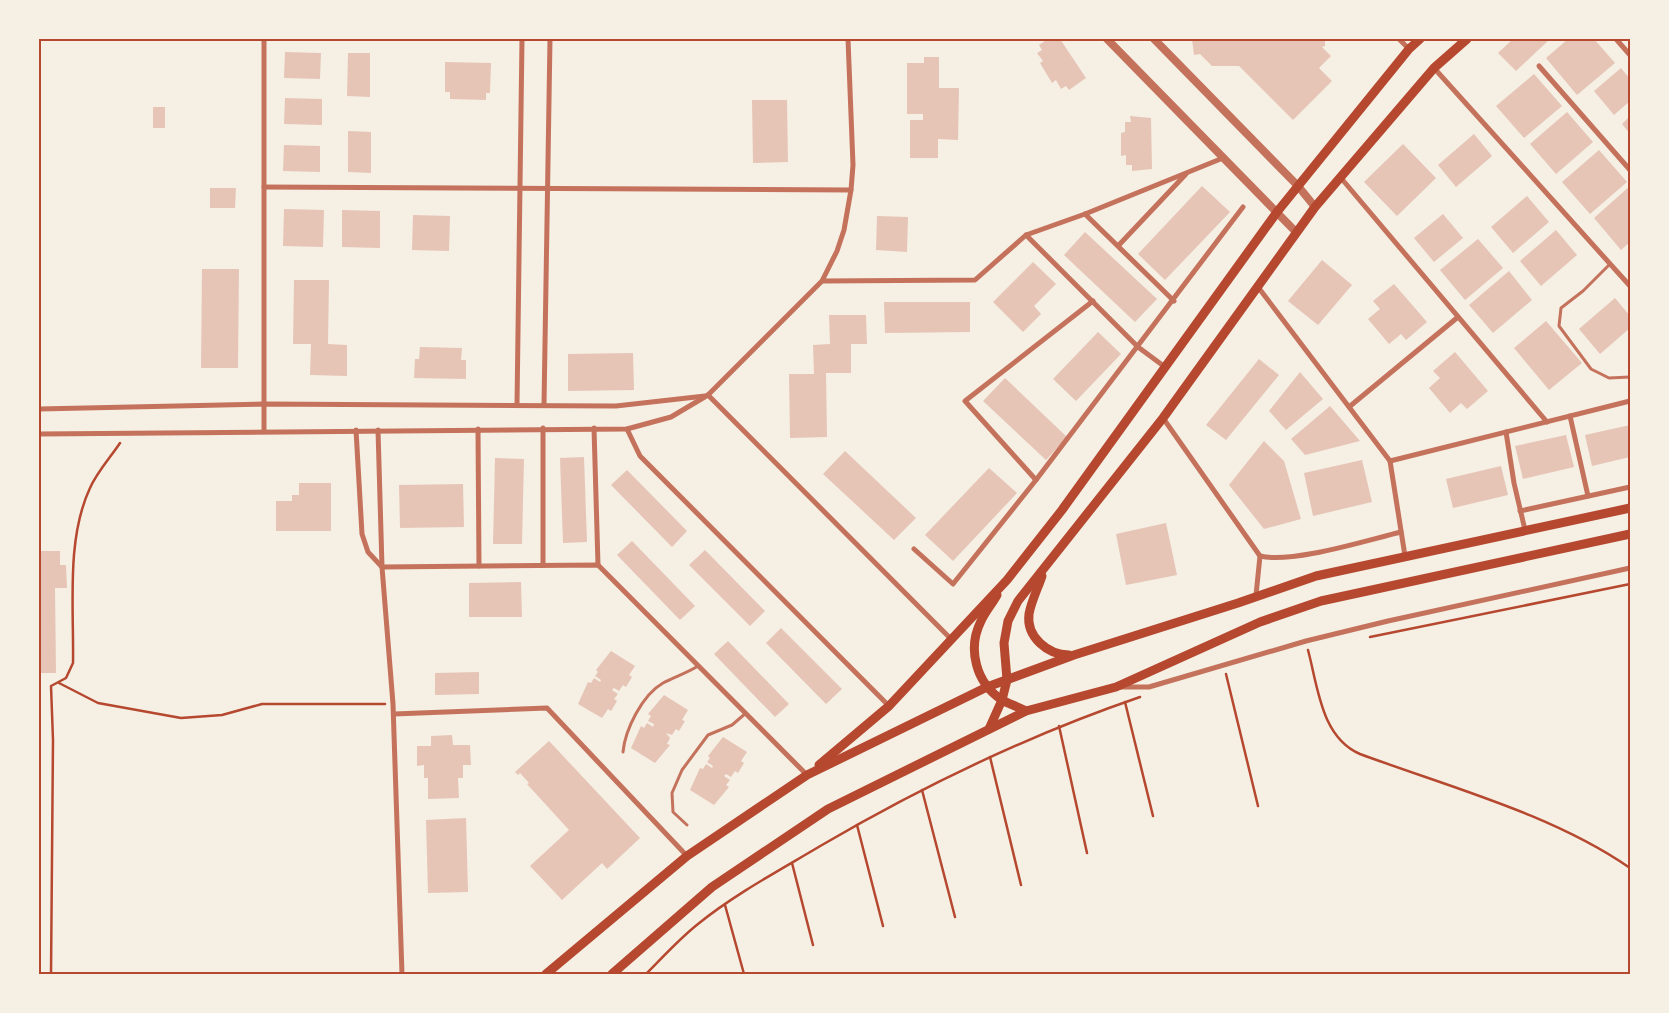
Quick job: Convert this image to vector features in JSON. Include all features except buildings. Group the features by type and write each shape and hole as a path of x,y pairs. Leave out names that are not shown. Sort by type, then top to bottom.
{"main road":[{"path":"1026,711 1002,700 987,687 976,665 975,643 980,623 1007,580 1062,510 1277,212 1409,49 1420,39"},
{"path":"989,728 1002,700 1007,680 1004,644 1008,621 1018,601 1162,418 1315,208 1434,68 1467,39"},
{"path":"807,775 987,687 1074,654 1238,603 1256,595 1316,576 1630,508"},
{"path":"612,974 712,887 828,809 1026,711 1116,687 1260,622 1321,601 1630,534"},
{"path":"1044,568 1029,614 1030,625 1034,636 1051,651 1062,654 1074,654"},
{"path":"546,974 686,856 807,775 889,706 950,638 1007,580"}],"street":[{"path":"264,39 264,431"},
{"path":"517,405 522,39"},
{"path":"544,405 550,39"},
{"path":"39,434 478,428 627,428 671,417 708,395 822,281 838,251 852,190 853,165 848,39"},
{"path":"1107,39 1296,232"},
{"path":"1154,39 1298,186 1315,208"},
{"path":"1399,39 1409,49"},
{"path":"1616,39 1630,55"},
{"path":"1540,66 1630,170"},
{"path":"1434,68 1630,286"},
{"path":"822,281 975,280 1026,235 1085,214 1223,158"},
{"path":"1118,246 1188,172"},
{"path":"1340,178 1547,422"},
{"path":"264,187 852,190"},
{"path":"914,549 953,584 1174,301 1243,207"},
{"path":"1085,214 1174,301"},
{"path":"1026,235 1138,347 1166,368"},
{"path":"1258,287 1390,461 1405,556"},
{"path":"1036,480 965,401 1093,301"},
{"path":"1349,407 1458,317"},
{"path":"39,409 264,404 616,406 708,395"},
{"path":"708,395 950,638"},
{"path":"1390,461 1630,401"},
{"path":"1570,416 1588,496"},
{"path":"1162,418 1260,556 1256,595"},
{"path":"478,428 479,566"},
{"path":"543,428 543,566"},
{"path":"594,428 598,565 807,775"},
{"path":"627,428 640,456 889,706"},
{"path":"356,430 362,534 368,552 382,567 598,565"},
{"path":"378,430 382,567 394,714 402,974"},
{"path":"1506,432 1525,530"},
{"path":"1520,511 1630,487"},
{"path":"1260,556 1273,559 1292,557 1401,532"},
{"path":"1116,687 1149,687 1306,641 1630,568"},
{"path":"394,714 547,708 686,856"}],"lane":[{"path":"1610,264 1583,291 1561,308 1559,326 1591,369 1609,378 1630,377"},
{"path":"623,752 627,730 645,699 662,684 698,666"},
{"path":"687,825 672,812 672,793 676,780 708,735 732,724 746,713"}],"path":[{"path":"51,974 53,740 51,686 66,678 73,663 75,540 80,512 90,486 127,434"},
{"path":"1364,638 1630,584"},
{"path":"1317,646 1307,648 1328,723 1346,747 1360,754 1543,820 1609,854 1630,868"},
{"path":"1218,675 1226,673 1258,806"},
{"path":"59,683 98,703 180,718 222,715 262,704 393,704"},
{"path":"646,974 684,936 725,905 857,825 922,790 1059,726 1142,697"},
{"path":"1125,702 1153,816"},
{"path":"1059,726 1087,854"},
{"path":"990,757 1021,884"},
{"path":"922,790 955,917"},
{"path":"857,825 883,926"},
{"path":"792,863 813,945"},
{"path":"725,905 744,974"}]}
